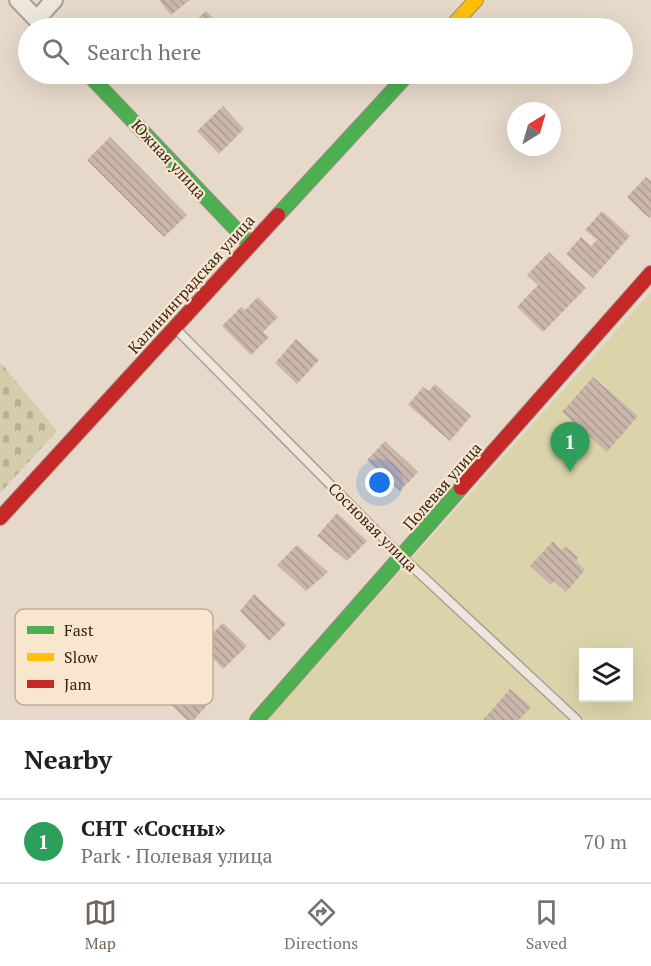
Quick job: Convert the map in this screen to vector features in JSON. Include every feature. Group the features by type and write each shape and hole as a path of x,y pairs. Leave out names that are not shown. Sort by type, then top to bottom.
{"street":[{"path":"18,0 35,18"},
{"path":"44,18 54,0"},
{"path":"459,18 476,0"},
{"name":"Южная улица","path":"98,84 250,244"},
{"name":"Калининградская улица","path":"0,518 175,327 231,272 250,244 399,84"},
{"name":"Полевая улица","path":"258,720 651,273"}],"lane":[{"name":"Сосновая улица","path":"175,327 402,557 577,720"}],"green space":[{"path":"0,362 57,431 0,493"}],"shaded area":[{"path":"651,292 651,720 267,720"}],"building":[{"path":"159,0 190,0 171,15"},
{"path":"206,11 213,18 198,18"},
{"path":"223,106 244,129 219,154 197,131"},
{"path":"110,137 187,215 164,237 87,160"},
{"path":"646,177 651,181 651,216 649,218 627,197"},
{"path":"602,211 630,236 593,278 566,254 581,237 591,246 597,240 585,230"},
{"path":"549,252 586,288 543,332 517,307 538,285 527,275"},
{"path":"258,297 278,317 263,332 269,337 251,355 222,326 241,307 245,310"},
{"path":"296,339 319,360 297,384 275,363"},
{"path":"593,377 638,416 607,452 562,412"},
{"path":"435,384 471,416 450,441 408,405 423,387 429,391"},
{"path":"385,441 418,472 400,491 367,460"},
{"path":"337,513 367,541 347,561 317,536"},
{"path":"553,541 561,550 566,547 578,557 576,561 585,570 566,592 554,581 551,585 530,566"},
{"path":"297,545 328,572 306,591 277,565"},
{"path":"254,594 286,624 269,641 240,611"},
{"path":"223,623 247,646 223,669 213,658 213,633"},
{"path":"510,689 531,707 519,720 483,720"},
{"path":"171,705 207,705 194,720 187,720"}],"traffic: fast":[{"path":"98,84 250,244"},
{"path":"278,215 399,84"},
{"path":"257,720 461,488"}],"traffic: slow":[{"path":"459,18 476,0"}],"traffic: jam":[{"path":"0,518 278,215"},
{"path":"461,488 651,273"}],"place":[{"name":"СНТ «Сосны»","path":"570,472"}]}
